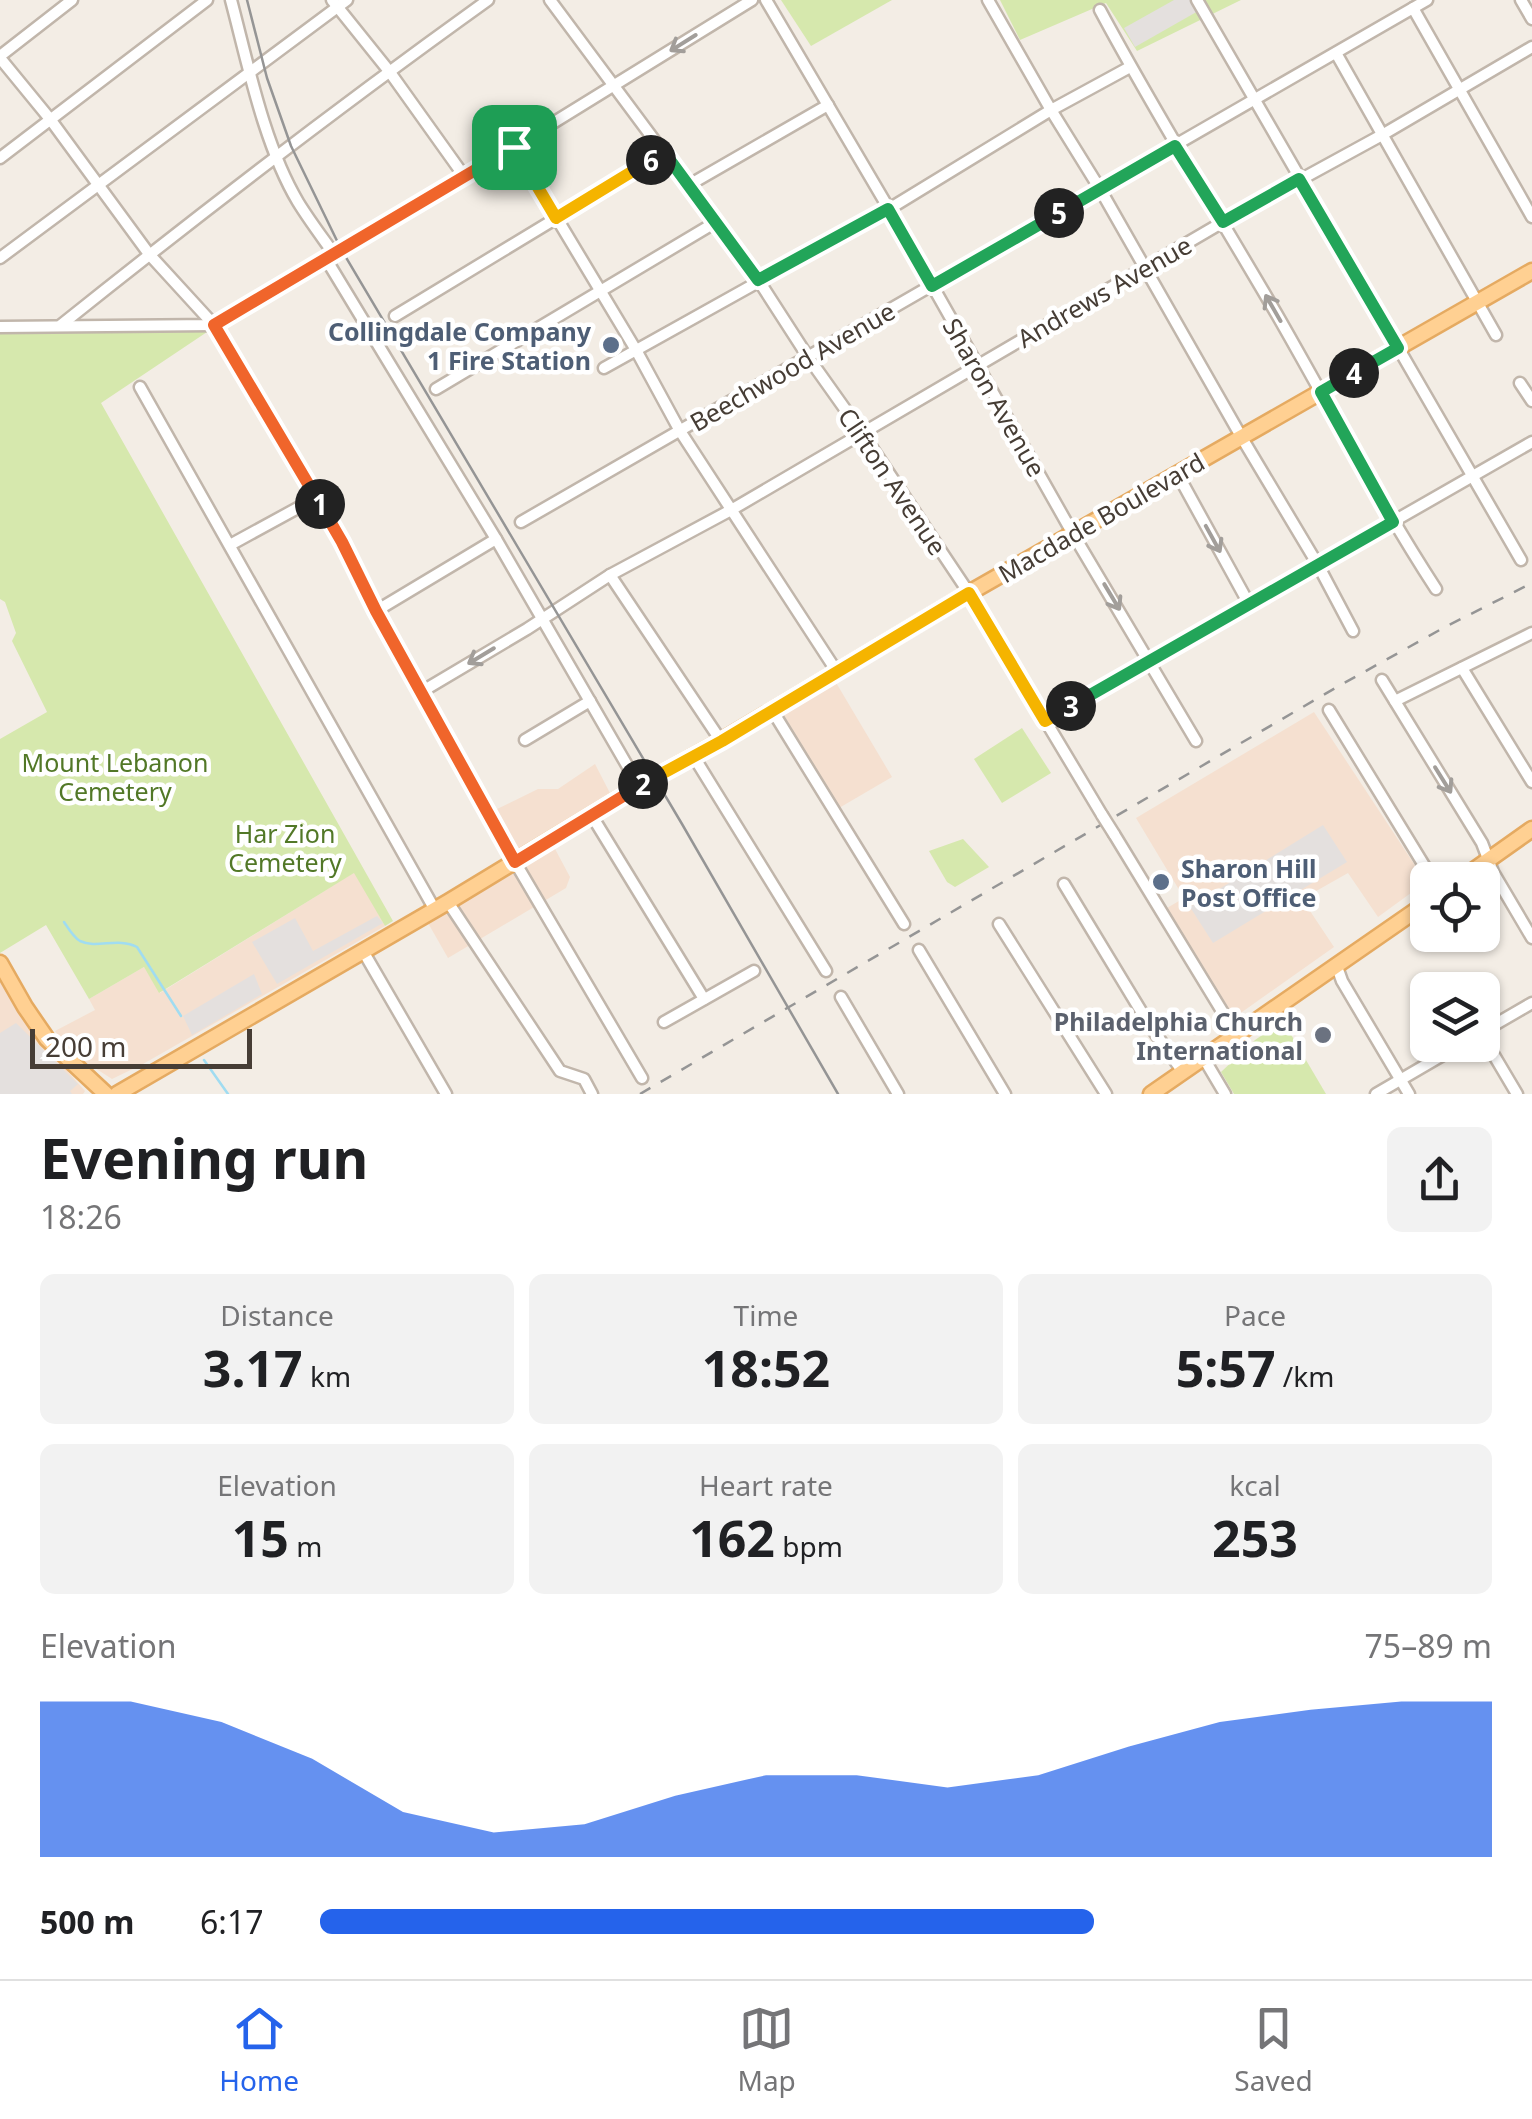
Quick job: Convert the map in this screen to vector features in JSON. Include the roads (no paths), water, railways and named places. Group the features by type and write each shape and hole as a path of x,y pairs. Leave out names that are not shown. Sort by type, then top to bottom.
{"main road":[{"name":"Macdade Boulevard","path":"362,952 969,593 1532,271"},
{"path":"1486,862 1532,830"},
{"path":"1151,1094 1410,914"},
{"path":"118,1094 362,952"},
{"path":"0,963 24,1008 47,1039 106,1094"}],"street":[{"path":"72,0 0,57 149,254 214,325 342,542 515,862 642,1078"},
{"path":"0,158 207,0"},
{"path":"232,0 277,158 297,200 639,786"},
{"path":"61,325 389,71 488,0"},
{"name":"Clifton Avenue","path":"550,0 758,280 969,593 1236,1034"},
{"path":"0,328 214,325 752,0"},
{"name":"Sharon Avenue","path":"766,0 1196,741"},
{"path":"988,0 1353,631"},
{"path":"1198,0 1521,560"},
{"name":"Beechwood Avenue","path":"522,522 1427,0"},
{"path":"1522,0 1532,19"},
{"path":"0,258 339,2 464,176"},
{"path":"1413,8 1532,217"},
{"path":"1100,10 1175,146 1436,590"},
{"name":"Andrews Avenue","path":"421,692 610,575 732,510 1223,222 1532,48"},
{"path":"1336,53 1496,335"},
{"path":"604,368 888,209 1130,67"},
{"path":"689,185 828,105"},
{"path":"514,147 680,431 837,672"},
{"path":"395,316 664,152"},
{"path":"436,390 716,222"},
{"path":"1520,384 1532,402"},
{"path":"140,387 442,906 560,1071 584,1079 592,1094"},
{"path":"1045,721 1532,442"},
{"path":"1176,473 1250,604"},
{"path":"230,545 316,498"},
{"path":"376,611 496,538"},
{"path":"610,575 722,741"},
{"path":"1395,701 1532,634"},
{"path":"1462,668 1532,782"},
{"path":"1382,680 1481,842 1532,938"},
{"path":"525,740 590,702"},
{"path":"772,710 904,924"},
{"path":"1329,710 1422,862"},
{"path":"694,757 826,972"},
{"path":"592,816 704,998"},
{"path":"1064,884 1182,1072"},
{"path":"999,924 1106,1094"},
{"path":"919,950 1006,1094"},
{"path":"362,952 446,1094"},
{"path":"1336,964 1342,981 1409,1094"},
{"path":"664,1022 754,971"},
{"path":"841,997 898,1094"},
{"path":"1500,1023 1532,1003"},
{"path":"1204,1057 1225,1094"},
{"path":"1376,1094 1431,1062"},
{"path":"1498,1062 1517,1094"}],"waterway":[{"path":"64,922 80,941 137,947 181,1016"},
{"path":"204,1060 228,1094"}],"tram line":[{"path":"247,0 267,78 291,146 341,249 838,1094"}],"railway":[{"path":"640,1094 1337,687 1532,583"}],"place":[{"name":"Collingdale Company 1 Fire Station","path":"611,345"},
{"name":"Sharon Hill Post Office","path":"1161,882"},
{"name":"Philadelphia Church International","path":"1323,1035"}],"park label":[{"name":"Mount Lebanon Cemetery","path":"115,776"},
{"name":"Har Zion Cemetery","path":"285,848"}]}
